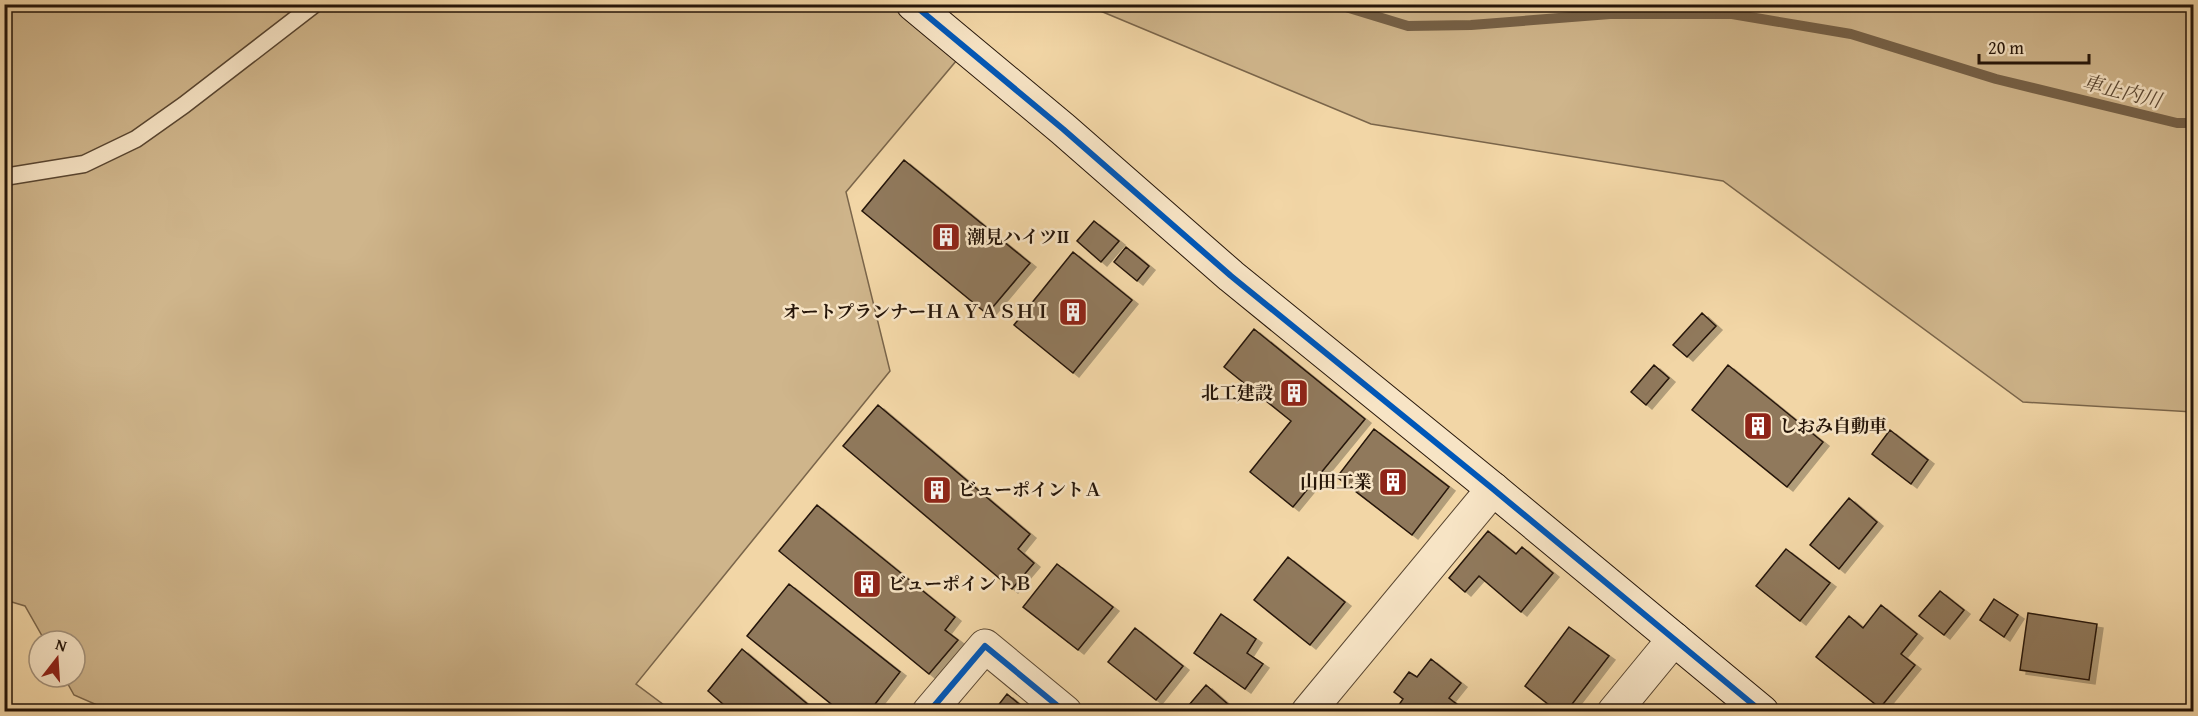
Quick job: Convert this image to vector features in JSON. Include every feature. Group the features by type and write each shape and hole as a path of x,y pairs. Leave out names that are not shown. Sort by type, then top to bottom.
{"street":[{"path":"913,4 1063,129 1231,276 1762,711"},
{"path":"1308,711 1493,489"},
{"path":"1614,711 1674,639"},
{"path":"929,711 985,646 1065,711"}],"lane":[{"path":"4,177 84,164 136,139 315,4"}],"shaded area":[{"path":"913,4 967,48 846,192 890,371 636,684 672,711 113,712 74,695 71,689 87,689 87,629 38,629 25,606 5,600 4,5"},
{"path":"1086,5 2193,5 2193,412 2023,402 1723,181 1371,124"}],"building":[{"name":"潮見ハイツⅡ","path":"904,160 1030,263 987,314 862,211"},
{"path":"1094,221 1119,241 1101,262 1077,241"},
{"path":"1126,247 1149,266 1137,281 1114,262"},
{"name":"オートプランナーＨＡＹＡＳＨＩ","path":"1073,252 1132,300 1073,373 1014,325"},
{"path":"1702,313 1716,326 1687,357 1673,345"},
{"name":"北工建設","path":"1254,329 1365,419 1293,507 1250,472 1291,421 1224,367"},
{"path":"1654,365 1669,378 1646,405 1631,392"},
{"name":"しおみ自動車","path":"1728,365 1823,442 1787,487 1692,410"},
{"name":"ビューポイントＡ","path":"878,405 1030,534 1018,549 1034,563 1012,589 843,446"},
{"name":"山田工業","path":"1374,429 1449,487 1412,535 1337,477"},
{"path":"1890,430 1928,460 1911,484 1872,454"},
{"path":"1849,498 1877,522 1839,569 1810,545"},
{"name":"ビューポイントＢ","path":"817,505 955,617 945,630 958,640 929,674 779,551"},
{"path":"1488,531 1516,554 1522,547 1553,573 1521,612 1479,576 1465,592 1449,578"},
{"path":"1786,549 1830,583 1800,621 1756,586"},
{"path":"1288,557 1345,602 1310,645 1254,600"},
{"path":"1057,564 1113,607 1078,650 1023,607"},
{"path":"789,584 900,672 869,712 841,712 747,636"},
{"path":"1940,591 1964,610 1944,635 1919,616"},
{"path":"1994,599 2018,615 2004,637 1980,620"},
{"path":"1881,605 1917,634 1901,654 1915,665 1880,708 1816,657 1849,616 1863,628"},
{"path":"2028,613 2097,624 2089,680 2020,670"},
{"path":"1221,614 1256,639 1247,653 1263,664 1245,689 1194,653"},
{"path":"1569,627 1609,656 1566,712 1558,712 1525,686"},
{"path":"1135,628 1183,666 1156,700 1108,662"},
{"path":"742,649 817,712 732,712 708,691"},
{"path":"1431,659 1461,683 1449,698 1467,712 1394,712 1403,699 1394,692 1409,672 1417,677"},
{"path":"1206,685 1237,712 1183,712"},
{"path":"1007,694 1029,712 993,712"}],"waterway":[{"name":"車止内川","path":"1336,4 1408,26 1471,25 1610,14 1732,14 1851,34 1996,79 2177,123 2194,123"}],"cycle path":[{"path":"913,4 1063,129 1231,276 1762,712"},
{"path":"929,712 985,646 1065,712"}],"place":[{"name":"潮見ハイツⅡ","path":"946,237"},
{"name":"オートプランナーＨＡＹＡＳＨＩ","path":"1073,312"},
{"name":"北工建設","path":"1294,393"},
{"name":"しおみ自動車","path":"1758,426"},
{"name":"山田工業","path":"1393,482"},
{"name":"ビューポイントＡ","path":"937,490"},
{"name":"ビューポイントＢ","path":"867,584"}]}
